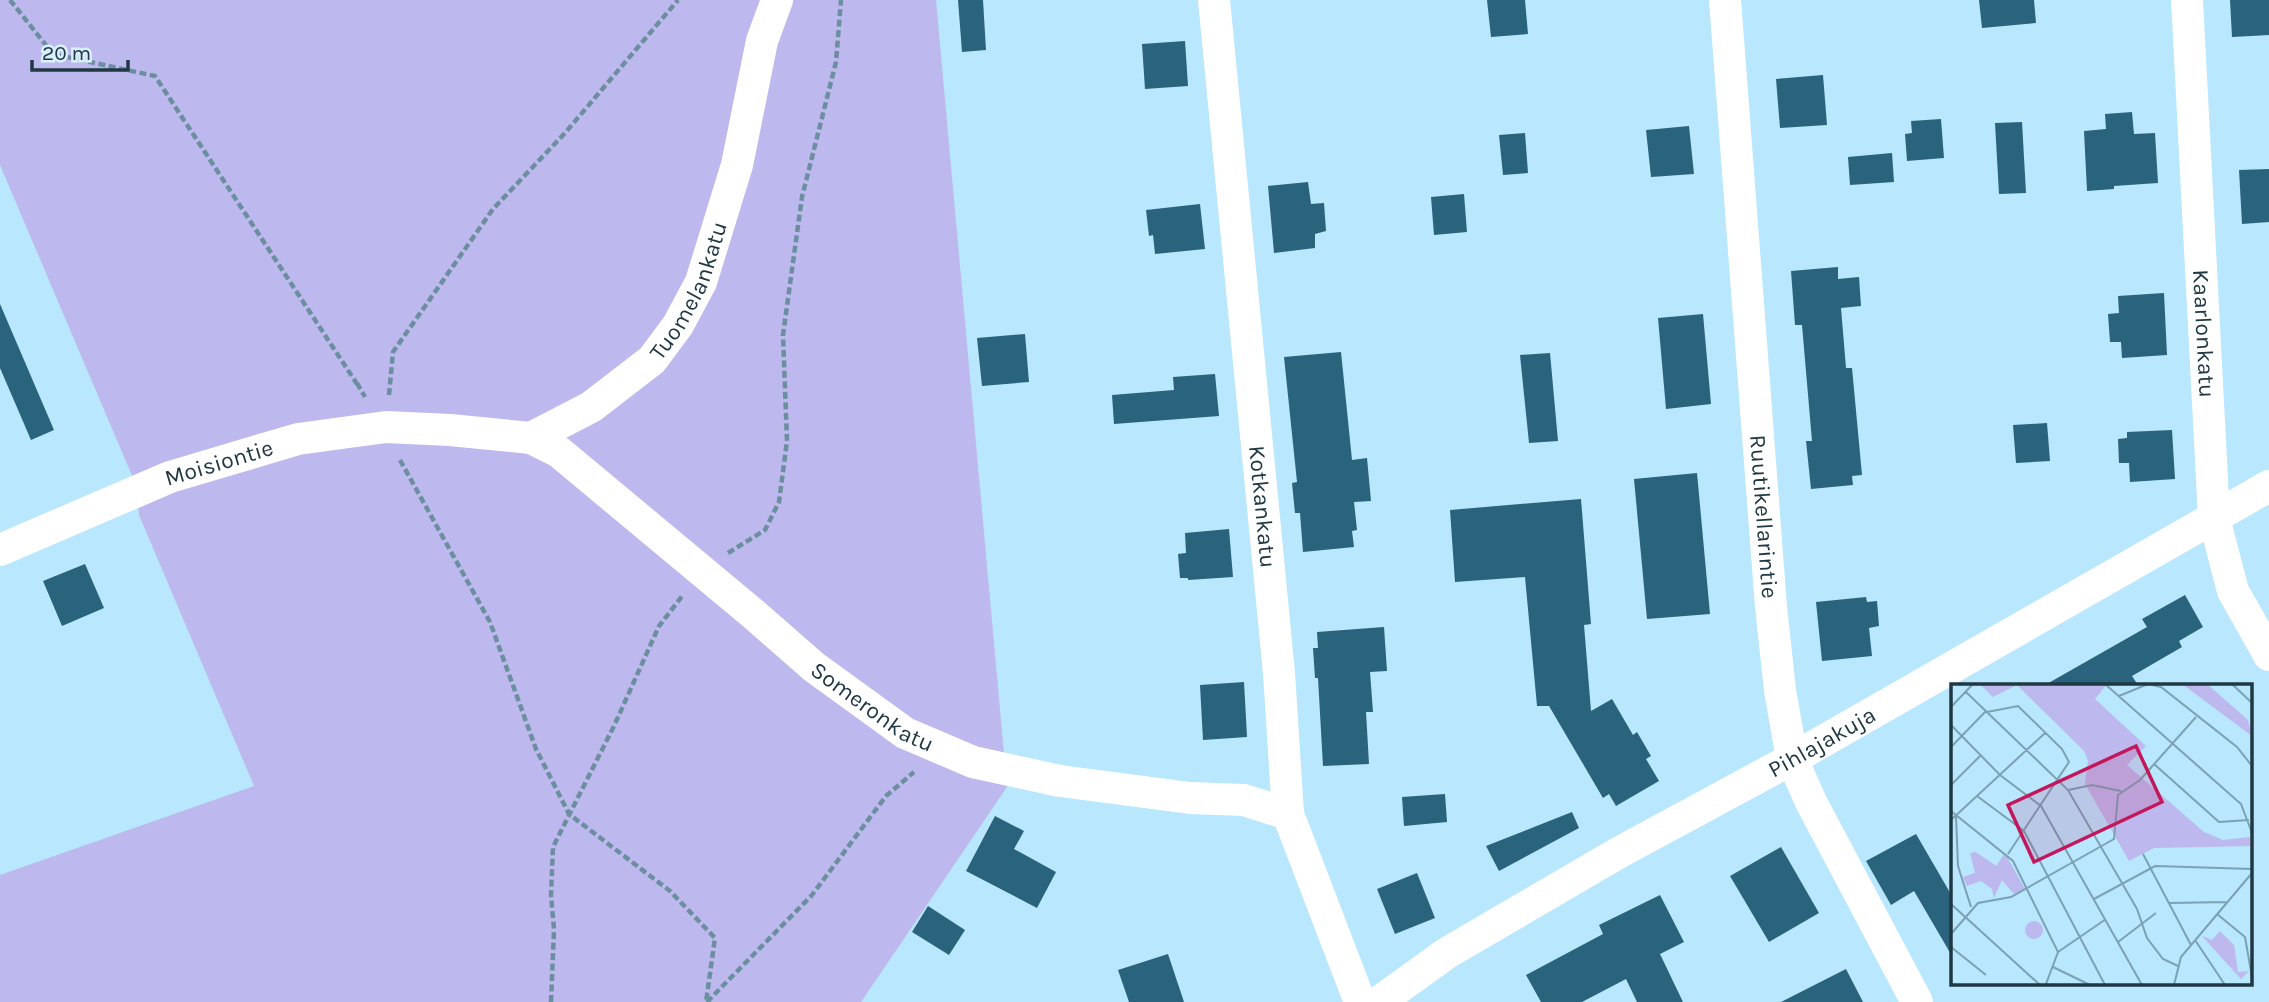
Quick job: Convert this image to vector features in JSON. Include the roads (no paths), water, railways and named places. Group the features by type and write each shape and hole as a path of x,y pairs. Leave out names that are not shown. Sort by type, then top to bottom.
{"street":[{"name":"Tuomelankatu","path":"531,438 591,407 652,360 678,325 701,282 737,165 762,41 776,0"},
{"name":"Kotkankatu","path":"1214,0 1278,660 1288,814 1360,1002"},
{"name":"Ruutikellarintie","path":"1726,0 1771,607 1780,690 1792,759 1811,802 1917,1002"},
{"name":"Kaarlonkatu","path":"2187,0 2214,518 2233,591 2269,654"},
{"name":"Moisiontie","path":"0,550 170,477 298,439 384,430 450,430 531,438"},
{"name":"Someronkatu","path":"531,438 559,452 814,667 905,733 973,762 1060,781 1190,798 1244,800 1288,814"},
{"name":"Pihlajakuja","path":"1379,1002 1447,953 1620,852 1792,759 2269,486"}]}
